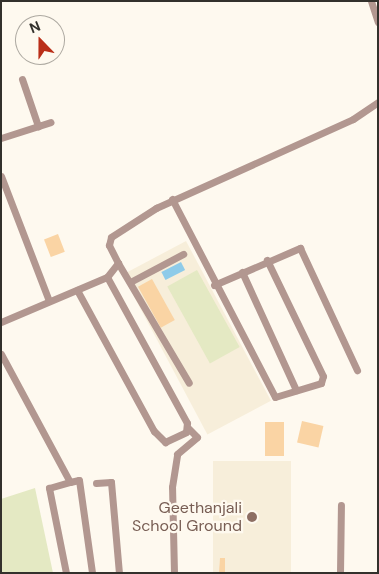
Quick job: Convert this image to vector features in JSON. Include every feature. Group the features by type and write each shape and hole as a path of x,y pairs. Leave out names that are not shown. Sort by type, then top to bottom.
{"street":[{"path":"372,1 378,22"},
{"path":"22,79 38,126"},
{"path":"189,383 132,281 118,263 109,245 111,237 172,199 353,119 378,102"},
{"path":"1,138 50,122"},
{"path":"1,176 49,301"},
{"path":"172,199 214,285 275,397 321,383 323,376 267,260"},
{"path":"214,285 267,260 300,248 358,370"},
{"path":"132,281 183,254"},
{"path":"1,322 107,277 118,263"},
{"path":"242,272 296,390"},
{"path":"107,277 188,428 197,437 178,454 172,487 174,573"},
{"path":"77,290 160,441 188,428"},
{"path":"1,354 70,482"},
{"path":"66,573 49,488 79,480 92,573"},
{"path":"96,482 111,482 119,573"},
{"path":"340,573 341,504"}],"shaded area":[{"path":"186,241 271,401 207,435 122,275"},
{"name":"Geethanjali School Ground","path":"213,461 291,461 291,573 213,573"}],"green space":[{"path":"197,270 240,347 210,363 167,286"},
{"path":"35,488 53,573 1,573 1,499"}],"water":[{"path":"181,262 185,270 165,280 161,272"}],"building":[{"path":"58,234 65,252 51,257 44,239"},
{"path":"152,279 175,320 161,328 138,287"},
{"path":"302,421 323,426 318,447 297,442"},
{"path":"265,422 284,422 284,456 265,456"},
{"path":"220,558 225,558 225,573 219,573"}],"place":[{"name":"Geethanjali School Ground","path":"252,517"}]}
